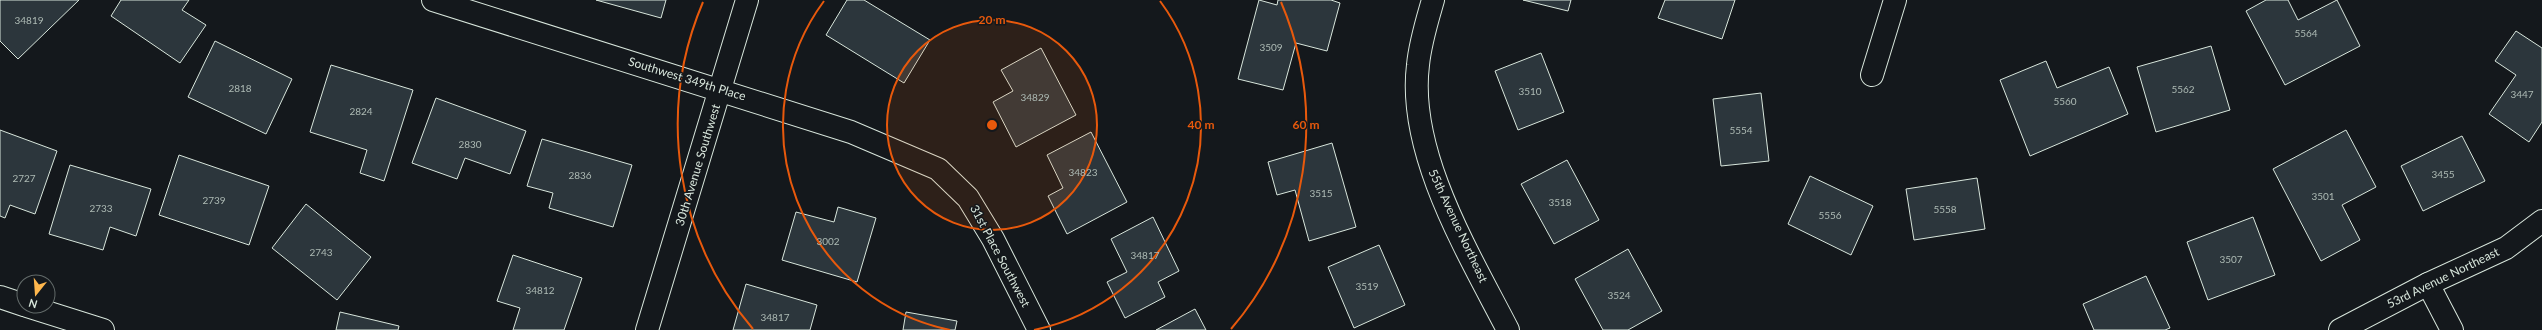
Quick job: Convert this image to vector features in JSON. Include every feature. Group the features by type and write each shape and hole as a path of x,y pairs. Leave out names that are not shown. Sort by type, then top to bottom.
{"street":[{"name":"Southwest 349th Place","path":"432,0 722,90 850,132 938,169"},
{"name":"30th Avenue Southwest","path":"647,330 722,90 747,0"},
{"name":"55th Avenue Northeast","path":"1433,0 1418,67 1419,114 1428,160 1459,233 1508,330"},
{"path":"1872,75 1895,0"},
{"name":"31st Place Southwest","path":"938,169 968,198 993,239 1039,330"},
{"name":"53rd Avenue Northeast","path":"2340,330 2428,284 2506,248 2542,220"},
{"path":"2428,284 2452,330"},
{"path":"0,297 16,302"},
{"path":"52,314 103,330"}],"building":[{"path":"0,0 79,0 18,59 0,41"},
{"path":"121,0 189,0 182,10 206,25 180,63 111,16"},
{"path":"596,0 666,0 661,18"},
{"path":"847,0 864,0 930,40 904,83 826,35"},
{"path":"1259,0 1277,5 1278,0 1331,0 1340,3 1327,51 1296,43 1283,90 1238,79"},
{"path":"1523,0 1571,0 1568,11"},
{"path":"1665,0 1735,0 1722,39 1658,18"},
{"path":"2266,0 2288,0 2298,20 2337,0 2360,46 2285,85 2246,11"},
{"path":"2516,31 2542,48 2542,122 2529,142 2489,114 2516,75 2495,61"},
{"path":"215,41 292,79 266,134 188,97"},
{"path":"2211,46 2230,110 2156,132 2137,67"},
{"path":"1041,48 1076,115 1016,147 993,102 1013,91 1001,70"},
{"path":"1541,53 1564,112 1518,130 1495,71"},
{"path":"2046,61 2057,88 2109,67 2128,114 2030,156 2000,80"},
{"path":"331,65 413,90 384,181 360,173 367,150 310,132"},
{"path":"1761,93 1769,161 1721,166 1713,99"},
{"path":"436,98 526,131 510,174 465,158 457,179 412,163"},
{"path":"0,130 57,151 35,214 10,205 5,218 0,216"},
{"path":"2346,130 2376,187 2342,205 2360,240 2321,261 2273,169"},
{"path":"1091,132 1127,202 1067,234 1048,196 1063,188 1047,155"},
{"path":"2462,136 2485,181 2423,211 2401,166"},
{"path":"542,139 632,165 613,227 549,208 553,193 527,186"},
{"path":"1332,143 1356,227 1309,241 1295,190 1277,195 1268,162"},
{"path":"179,155 269,186 249,245 159,215"},
{"path":"1567,160 1599,220 1554,244 1521,184"},
{"path":"70,165 151,189 136,236 110,227 103,250 49,234"},
{"path":"1810,176 1873,206 1851,255 1788,224"},
{"path":"1977,178 1985,229 1914,240 1906,189"},
{"path":"306,204 371,257 337,300 272,248"},
{"path":"838,207 876,218 857,282 782,260 796,212 834,222"},
{"path":"1153,217 1179,271 1158,282 1165,297 1125,318 1107,282 1127,272 1111,239"},
{"path":"2253,217 2275,275 2208,300 2187,242"},
{"path":"1379,245 1405,305 1354,328 1328,267"},
{"path":"1628,249 1662,311 1628,330 1603,330 1575,279"},
{"path":"513,255 582,278 564,330 513,330 520,308 497,301"},
{"path":"2146,276 2170,328 2165,330 2094,330 2083,304"},
{"path":"746,284 817,305 810,330 733,330"},
{"path":"1195,309 1206,330 1156,330"},
{"path":"340,312 399,326 398,330 336,330"},
{"path":"906,312 957,321 955,330 903,330"}]}
